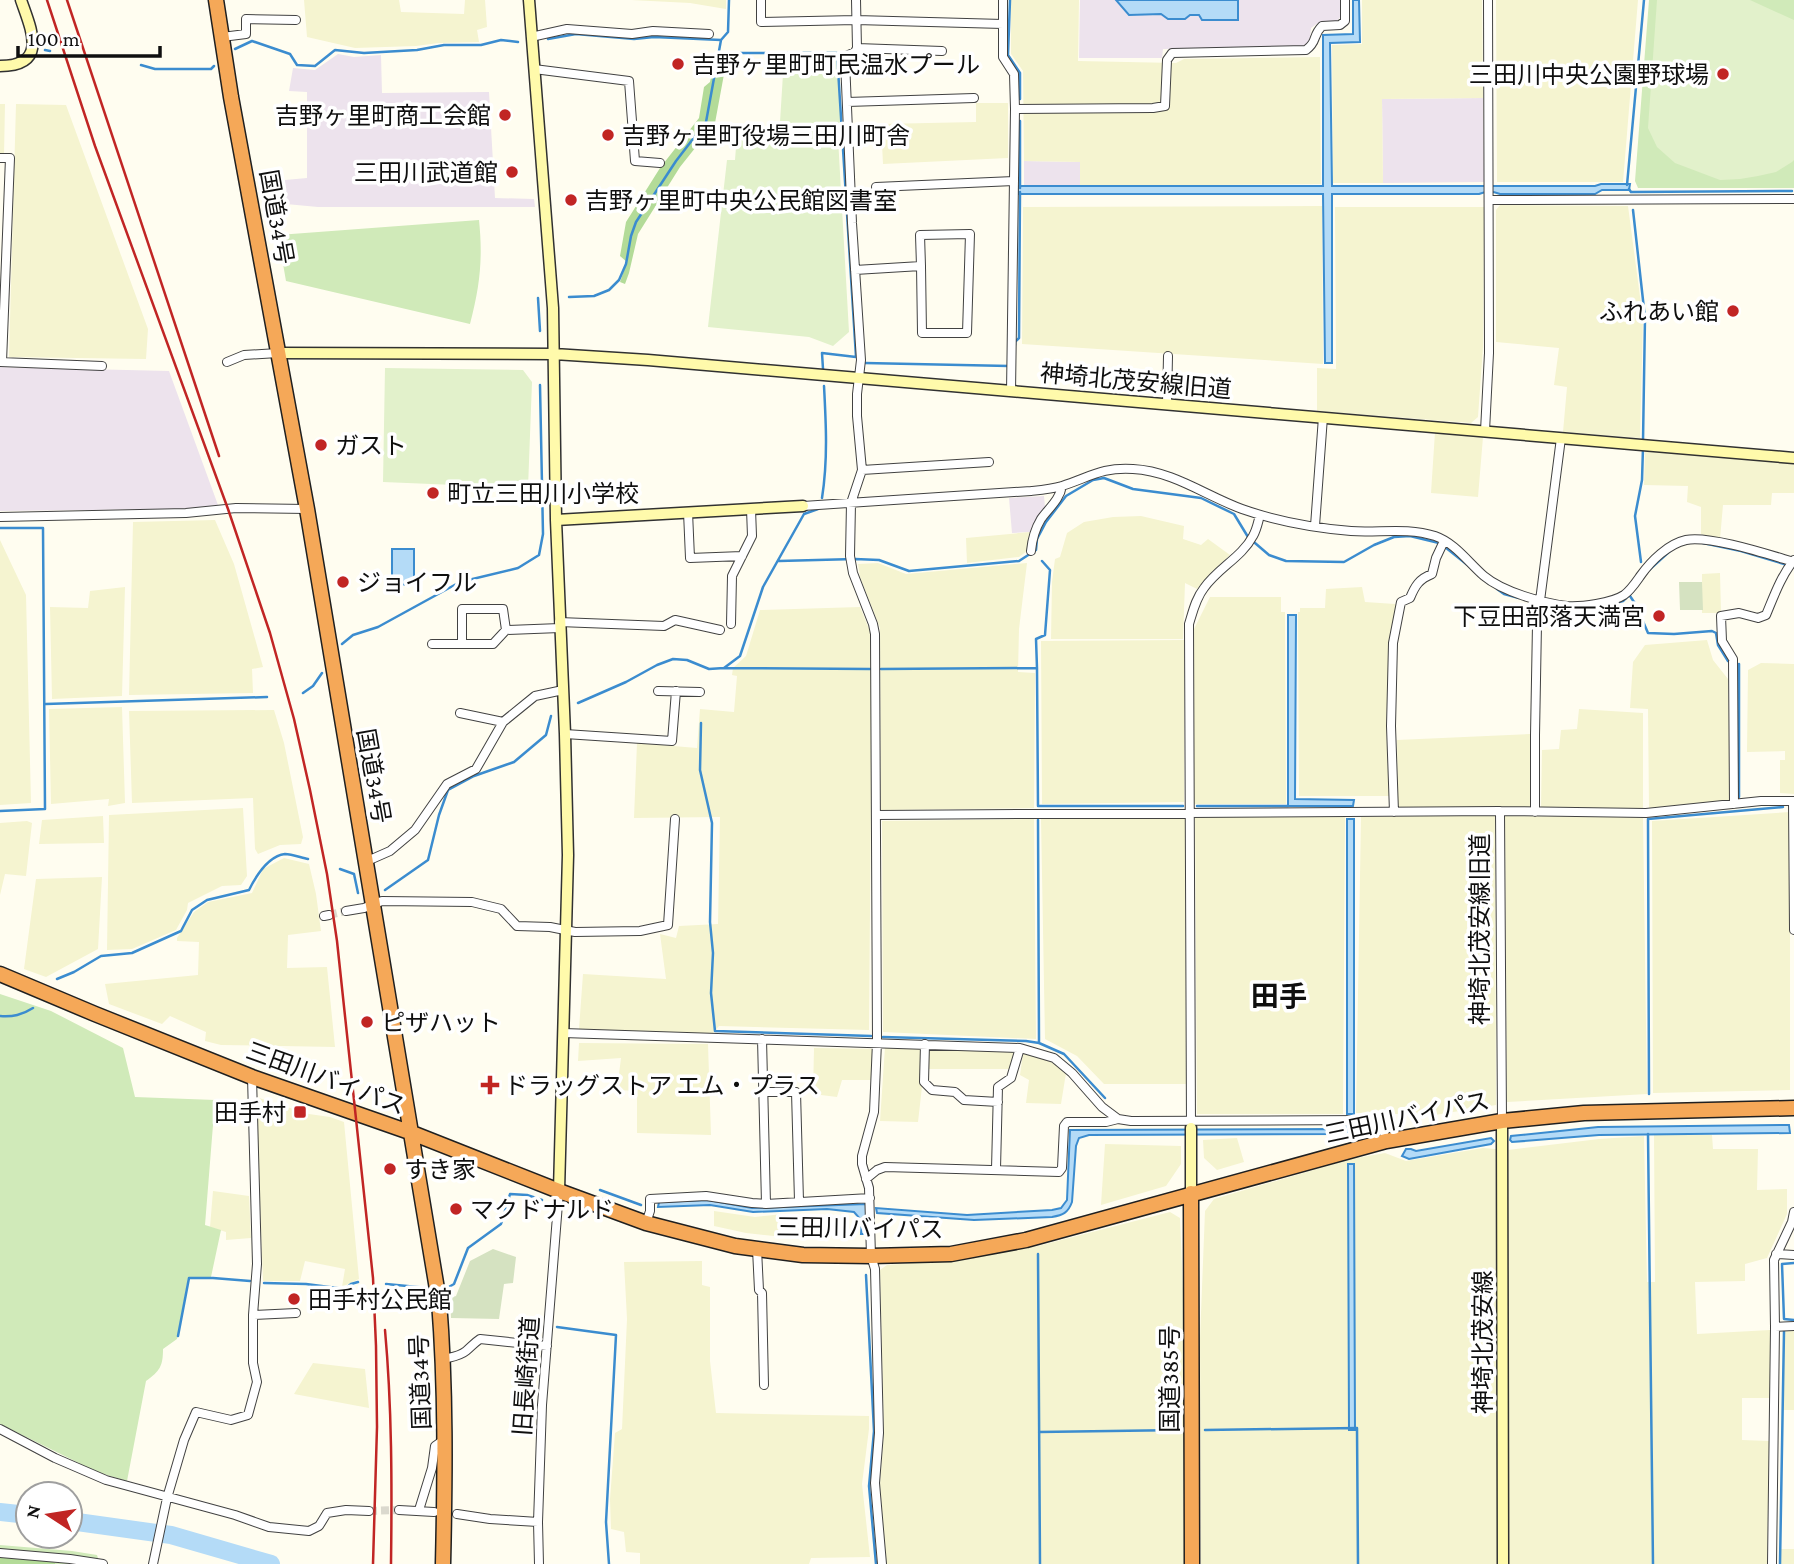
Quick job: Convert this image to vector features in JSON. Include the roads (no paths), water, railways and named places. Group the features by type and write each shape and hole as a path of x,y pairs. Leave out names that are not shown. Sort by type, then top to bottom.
{"highway":[{"name":"国道34号","path":"216,0 231,97 307,509 439,1301 444,1359 443,1564"},
{"name":"三田川バイパス","path":"0,974 252,1077 412,1133 646,1223 735,1246 803,1255 951,1254 1026,1240 1386,1141 1502,1121 1584,1113 1794,1108"},
{"name":"国道385号","path":"1191,1193 1192,1564"}],"street":[{"path":"0,66 13,66 24,60 31,51 34,41 22,0"},
{"path":"529,0 553,308 556,520 565,734 568,855 559,1191"},
{"path":"761,0 761,22 856,20 1003,24"},
{"path":"856,0 857,48 846,56 845,61 862,360 857,394 862,470 851,503 850,559 875,634 877,1042 874,1112 862,1164 870,1198 871,1256 875,1269 878,1419 875,1483 882,1564"},
{"name":"神埼北茂安線旧道","path":"1003,0 1003,57 1014,74 1015,108 1012,392 1794,458"},
{"path":"1015,108 1166,106 1167,60 1171,53 1306,50 1313,45 1322,26 1340,25 1345,21 1345,0"},
{"path":"1485,431 1489,353 1488,0"},
{"path":"222,37 246,34 246,19 296,20"},
{"path":"531,37 567,29 632,34 653,31 709,34"},
{"path":"857,48 942,51"},
{"path":"534,69 629,81 635,161 660,163"},
{"path":"847,102 974,98"},
{"path":"0,158 10,158 1,362 102,366"},
{"path":"876,187 1014,181"},
{"path":"1489,193 1794,199"},
{"path":"970,234 967,332 922,332 921,265 920,235 970,234"},
{"path":"855,270 921,265"},
{"path":"227,362 244,355 278,353 554,354 1012,392"},
{"path":"1167,404 1168,356"},
{"path":"1315,526 1323,417"},
{"path":"1535,811 1537,624 1562,438"},
{"path":"862,470 989,462"},
{"path":"556,520 1031,491 1062,486 1105,470 1136,469 1171,478 1261,515 1353,531 1392,529 1424,534 1463,555 1482,574 1502,588 1540,603 1591,605 1617,599 1629,591 1666,549 1684,540 1711,541 1742,547 1791,564 1766,615 1759,618 1739,613 1721,616 1722,641 1733,659 1734,804"},
{"path":"1031,551 1040,521 1061,493 1062,486"},
{"path":"0,517 186,513 236,508 307,509"},
{"path":"731,624 732,576 752,536 751,509"},
{"path":"688,512 690,558 742,556"},
{"path":"1191,1193 1189,624 1203,588 1251,540 1261,515"},
{"path":"1394,812 1391,726 1393,643 1401,603 1410,598 1422,579 1432,574 1442,543"},
{"path":"463,644 462,609 503,609 506,630"},
{"path":"432,644 493,644 506,630 560,625 664,626 675,620 720,630"},
{"path":"365,862 390,851 415,830 447,785 475,769 503,722 535,696 563,690"},
{"path":"658,691 700,692"},
{"path":"565,734 672,741 676,691"},
{"path":"460,713 503,722"},
{"name":"神埼北茂安線旧道","path":"1502,1121 1500,811 1646,813 1761,801 1793,801"},
{"path":"1793,801 1794,930"},
{"path":"876,815 1500,811"},
{"path":"346,911 382,901 472,902 501,909 517,926 550,927 566,931 640,930 668,925 675,819"},
{"path":"563,1033 1020,1048 1054,1058 1072,1073 1102,1107 1118,1119"},
{"path":"762,1039 765,1204"},
{"path":"925,1044 924,1082 932,1090 955,1092 964,1100 998,1101"},
{"path":"996,1169 998,1087 1011,1077 1020,1048"},
{"path":"153,1564 167,1498 184,1440 196,1412 231,1420 248,1415 257,1382 253,1363 257,1264 252,1077"},
{"path":"763,1092 796,1092 799,1201"},
{"path":"1794,1108 1794,1115"},
{"path":"866,1179 885,1167 1059,1172 1062,1168 1063,1126 1068,1122 1106,1122 1118,1119 1191,1128 1374,1120 1384,1131 1386,1141"},
{"name":"神埼北茂安線","path":"1502,1121 1503,1564"},
{"name":"旧長崎街道","path":"539,1564 538,1522 547,1346 559,1191"},
{"path":"646,1223 650,1199 706,1196 765,1204 870,1198"},
{"path":"1772,1564 1774,1260 1793,1222 1794,1212"},
{"path":"757,1249 764,1385"},
{"path":"1776,1255 1794,1255"},
{"path":"253,1315 296,1313"},
{"path":"1775,1327 1794,1326"},
{"path":"444,1359 466,1352 480,1339 547,1346"},
{"path":"0,1429 55,1458 106,1480 235,1515 269,1527 309,1531 318,1526 327,1513 369,1511"},
{"path":"419,1510 432,1468 435,1446 445,1439"},
{"path":"399,1510 434,1512"},
{"path":"457,1514 538,1522"},
{"path":"0,1553 103,1564"}],"water":[{"path":"1116,0 1238,0 1238,20 1202,20 1199,15 1190,15 1185,19 1168,19 1161,14 1129,15"},
{"path":"1353,0 1359,0 1360,42 1330,43 1332,186 1630,184 1629,190 1602,190 1595,194 1332,194 1332,363 1325,363 1323,194 1018,194 1018,186 1323,186 1323,35 1353,34"},
{"path":"392,549 414,549 414,585 392,584"},
{"path":"1288,615 1296,615 1295,799 1354,800 1353,806 1288,806"},
{"path":"1347,819 1354,819 1354,1114 1347,1114"},
{"path":"1342,1124 1371,1128 1367,1134 1345,1139 1345,1136 1342,1136"},
{"path":"1789,1125 1790,1133 1599,1135 1512,1142 1510,1140 1511,1136 1598,1127"},
{"path":"1339,1129 1339,1134 1089,1135 1079,1138 1076,1146 1072,1202 1065,1213 1052,1217 974,1220 877,1213 876,1208 967,1215 1061,1208 1067,1200 1070,1130"},
{"path":"1491,1138 1494,1141 1491,1144 1409,1159 1402,1156 1406,1149 1416,1151"},
{"path":"1348,1164 1354,1164 1355,1430 1349,1430"},
{"path":"708,1200 752,1208 867,1204 867,1234 861,1234 862,1221 854,1212 827,1209 753,1212 710,1205 658,1207 659,1202"}],"waterway":[{"path":"569,297 594,296 609,290 619,280 626,264 636,222 676,161 706,122 721,40 728,32 729,0"},
{"path":"1010,0 1008,55 1020,73 1020,99"},
{"path":"1627,185 1644,0"},
{"path":"548,39 576,34 634,39 654,37 721,40"},
{"path":"235,49 252,41 290,54 297,65 315,66 335,50 364,53 417,50 444,45 481,45 501,40 518,42"},
{"path":"45,50 50,51"},
{"path":"720,53 837,53 856,357 822,353 823,369"},
{"path":"141,65 155,69 211,69 214,66"},
{"path":"1020,121 1020,188"},
{"path":"1629,189 1631,192 1792,191"},
{"path":"1015,345 1019,338 1020,192"},
{"path":"1633,210 1645,318 1643,441"},
{"path":"538,298 540,331"},
{"path":"865,363 1009,366"},
{"path":"342,644 353,635 378,627 460,582 518,568 539,555 543,534 540,385"},
{"path":"822,498 826,456 824,386"},
{"path":"1641,562 1635,516 1642,480 1643,448"},
{"path":"779,561 879,560 909,571 1019,561 1036,550 1037,539 1046,522 1066,496 1093,480 1104,478 1133,489 1201,498 1234,514 1248,537 1269,555 1286,561 1344,562 1394,537 1410,536 1439,543"},
{"path":"578,703 673,659 687,660 709,669 724,668 740,656 763,587 804,514 818,509"},
{"path":"0,528 43,528 45,809 0,811"},
{"path":"1703,543 1794,567"},
{"path":"1445,547 1470,567"},
{"path":"1649,570 1670,551"},
{"path":"1037,668 1036,639 1045,635 1050,570 1042,561"},
{"path":"1497,589 1519,598"},
{"path":"1615,603 1623,601 1632,592"},
{"path":"1630,596 1648,633 1712,631 1716,633 1718,645 1728,661"},
{"path":"1739,664 1739,797"},
{"path":"724,668 870,669"},
{"path":"881,669 1037,668 1038,806 1183,806"},
{"path":"303,693 313,686 322,673"},
{"path":"46,704 267,697"},
{"path":"385,890 428,860 448,790 474,776 514,762 546,735 551,716"},
{"path":"701,723 700,770 712,823 711,993 715,1031 871,1036"},
{"path":"1197,806 1288,806"},
{"path":"1649,1094 1648,819 1783,807"},
{"path":"1038,820 1039,1043"},
{"path":"57,979 101,956 132,953 181,931 192,910 207,900 249,890 273,858 288,854 308,859"},
{"path":"340,869 354,874 358,893"},
{"path":"0,1016 17,1015 33,1008"},
{"path":"883,1037 1039,1043 1064,1054 1105,1098"},
{"path":"1648,1134 1653,1564"},
{"path":"600,1190 641,1205"},
{"path":"447,1288 454,1284 468,1248 501,1224 510,1194 527,1195 542,1200"},
{"path":"1038,1254 1040,1564"},
{"path":"1794,1263 1782,1264 1784,1319 1794,1320"},
{"path":"866,1275 874,1431 869,1486 876,1564"},
{"path":"178,1336 189,1278 250,1281"},
{"path":"264,1283 306,1284 345,1289 358,1282"},
{"path":"386,1284 428,1288"},
{"path":"557,1327 616,1335 606,1522 609,1564"},
{"path":"1780,1564 1784,1331"},
{"path":"1205,1430 1357,1428 1358,1564"},
{"path":"1039,1432 1182,1430"},
{"path":"0,1512 14,1514"},
{"path":"84,1523 171,1535 271,1564"}],"tunnel":[{"path":"329,915 346,911"},
{"path":"369,1511 399,1510"}],"railway":[{"path":"47,0 95,146 228,509 270,633 310,790 337,941 373,1278 377,1427 373,1564"},
{"path":"67,0 219,456"},
{"path":"385,1330 391,1447 391,1564"}],"place":[{"name":"吉野ヶ里町町民温水プール","path":"678,64"},
{"name":"三田川中央公園野球場","path":"1723,74"},
{"name":"吉野ヶ里町商工会館","path":"505,115"},
{"name":"吉野ヶ里町役場三田川町舎","path":"608,135"},
{"name":"三田川武道館","path":"512,172"},
{"name":"吉野ヶ里町中央公民館図書室","path":"571,200"},
{"name":"ふれあい館","path":"1733,311"},
{"name":"ガスト","path":"321,445"},
{"name":"町立三田川小学校","path":"433,493"},
{"name":"ジョイフル","path":"343,582"},
{"name":"下豆田部落天満宮","path":"1659,616"},
{"name":"ピザハット","path":"367,1022"},
{"name":"ドラッグストア エム・プラス","path":"490,1085"},
{"name":"田手村","path":"300,1112"},
{"name":"すき家","path":"390,1169"},
{"name":"マクドナルド","path":"456,1209"},
{"name":"田手村公民館","path":"294,1299"}],"district":[{"name":"田手","path":"1279,996"}]}
